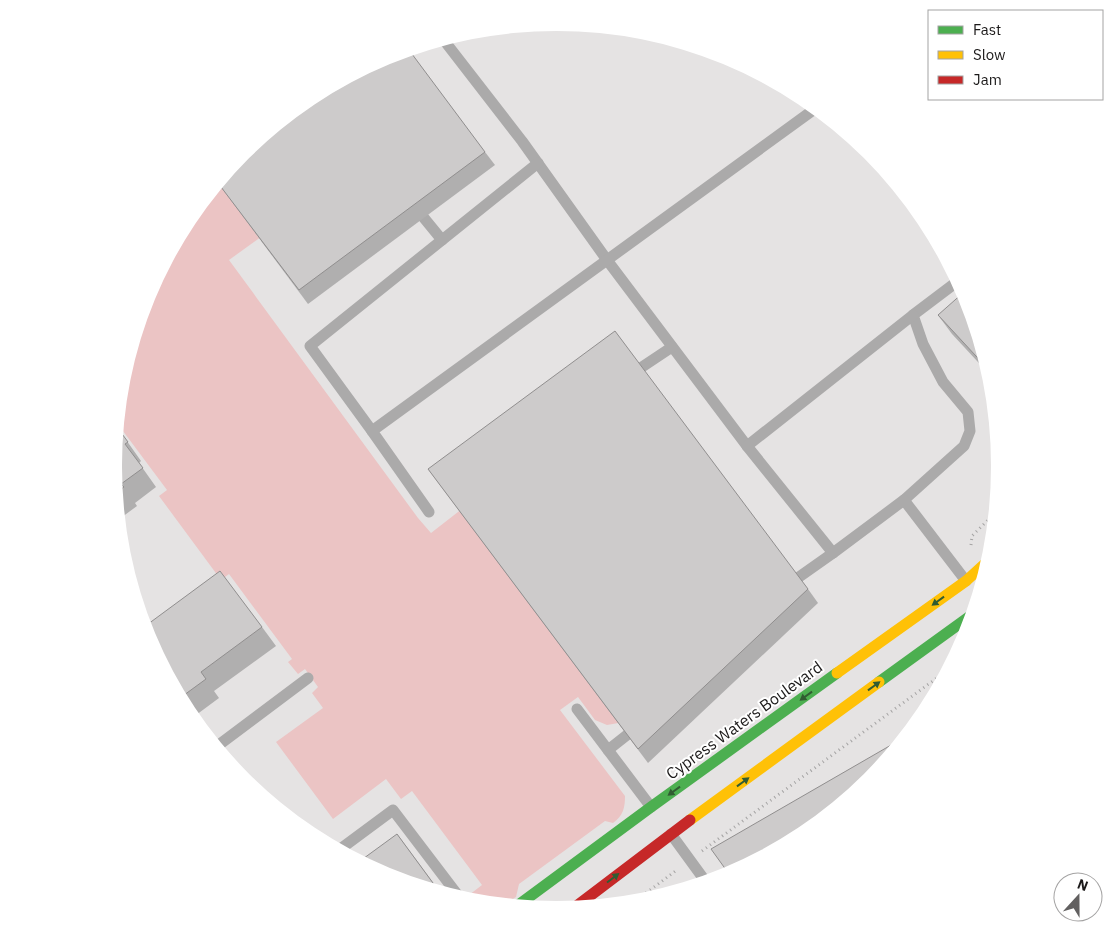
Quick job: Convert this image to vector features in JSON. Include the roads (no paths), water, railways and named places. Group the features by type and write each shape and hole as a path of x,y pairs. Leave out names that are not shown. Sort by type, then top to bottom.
{"street":[{"name":"Cypress Waters Boulevard","path":"526,900 653,811 966,581 978,570"},
{"path":"966,581 973,590"},
{"path":"584,900 669,831 962,622"}],"lane":[{"path":"448,45 538,163 607,260 747,446 833,553"},
{"path":"372,431 809,113"},
{"path":"429,512 310,346 538,163"},
{"path":"424,218 442,240"},
{"path":"747,446 951,286"},
{"path":"799,577 904,500 964,446 970,431 968,412 944,382 923,344 913,315"},
{"path":"642,367 672,347"},
{"path":"904,500 966,581"},
{"path":"222,743 308,678"},
{"path":"577,709 653,811"},
{"path":"608,750 627,735"},
{"path":"345,846 393,810 452,888"},
{"path":"669,831 702,876"}]}
